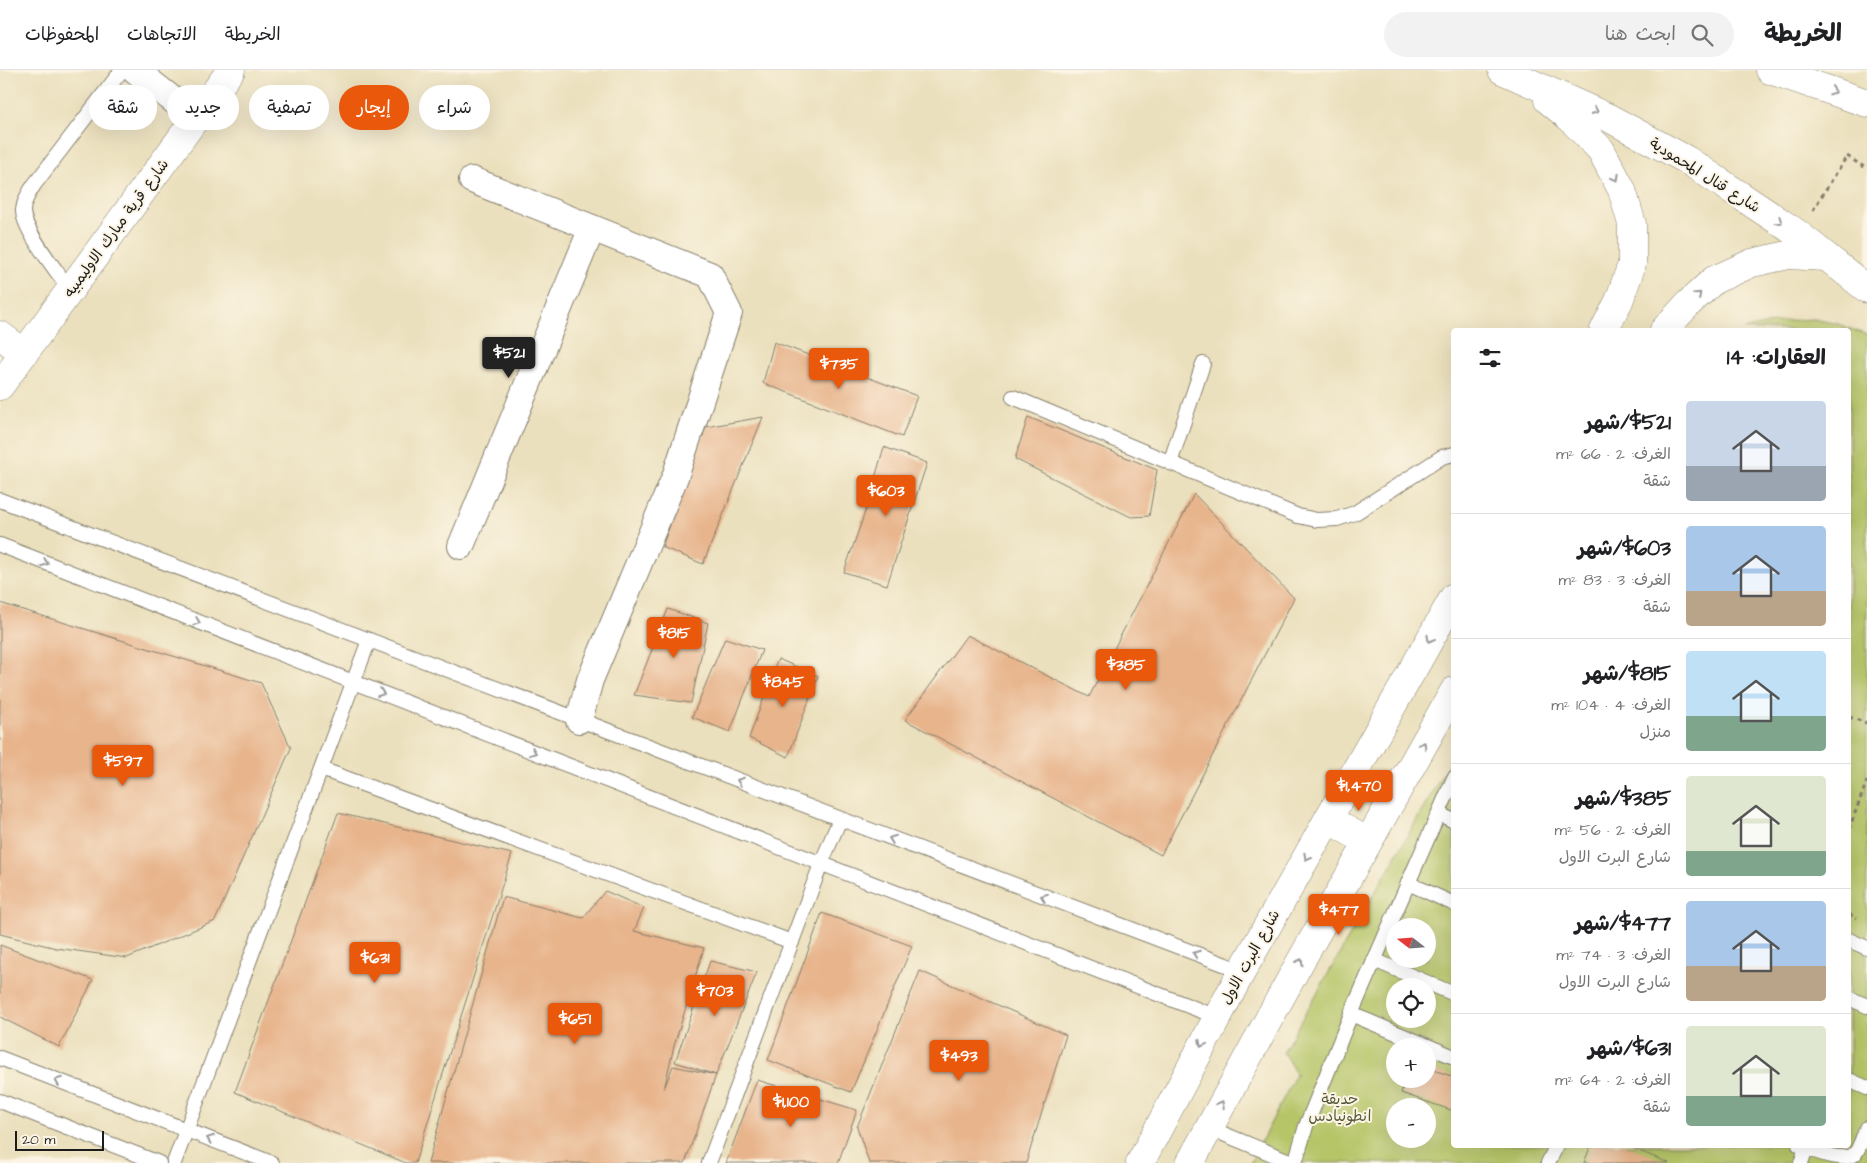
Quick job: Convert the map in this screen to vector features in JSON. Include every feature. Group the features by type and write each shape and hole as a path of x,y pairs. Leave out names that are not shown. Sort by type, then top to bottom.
{"main road":[{"name":"شارع قرية مبارك الاوليمبيه","path":"220,85 231,70"},
{"path":"1770,70 1867,102"},
{"path":"1513,75 1570,118 1601,150 1622,190 1632,224 1632,264 1619,300 1605,328"},
{"name":"شارع قنال المحمودية","path":"1513,75 1609,118 1687,160 1798,234 1867,289"},
{"name":"شارع قرية مبارك الاوليمبيه","path":"0,386 187,130"},
{"path":"1666,328 1714,280 1729,273 1752,263 1788,255 1826,257"},
{"path":"0,335 24,353"},
{"name":"شارع البرت الاول","path":"1140,1163 1217,1017 1451,602"},
{"path":"1190,1163 1368,842 1451,697"},
{"path":"1328,819 1368,842"}],"street":[{"path":"135,70 167,95"},
{"path":"472,180 710,275 729,313 675,476 590,680 579,720"},
{"path":"461,546 592,228"}],"lane":[{"path":"71,291 26,225 23,211 27,196 34,185 122,70"},
{"path":"1170,463 1203,364"},
{"path":"1013,397 1298,516 1317,520 1337,519 1354,513 1442,457 1451,455"},
{"path":"0,500 1242,972"},
{"path":"0,545 1217,1017"},
{"path":"174,1163 370,640"},
{"path":"321,769 792,942"},
{"path":"1209,1128 1295,1163 1306,1126 1351,1014 1451,785"},
{"path":"1438,814 1451,820"},
{"path":"709,1163 821,864 840,819"},
{"path":"1408,883 1451,903"},
{"path":"1851,941 1867,948"},
{"path":"1374,960 1451,993"},
{"path":"1851,999 1867,1006"},
{"path":"1351,1014 1451,1056"},
{"path":"0,1058 272,1163"},
{"path":"1851,1081 1867,1088"},
{"path":"0,1101 159,1163"},
{"path":"1807,1148 1832,1159 1845,1161 1856,1153 1867,1128"},
{"path":"1548,1163 1555,1148"},
{"path":"1800,1163 1803,1148"}],"path":[{"path":"1798,234 1846,156 1867,169"},
{"path":"1851,718 1867,723"},
{"path":"1851,823 1867,781"}],"green space":[{"name":"حديقة انطونيادس","path":"1814,319 1849,328 1753,328"},
{"name":"حديقة انطونيادس","path":"1851,329 1867,335 1867,1163 1250,1163 1296,1074 1283,1052 1451,760 1451,1148 1851,1148"}],"building":[{"path":"774,342 917,396 902,437 763,383"},
{"path":"763,417 703,564 662,547 706,427"},
{"path":"1028,417 1157,470 1149,516 1131,517 1015,459"},
{"path":"884,447 927,463 887,585 844,572 866,509"},
{"path":"1194,494 1294,598 1161,855 905,720 967,635 1089,697"},
{"path":"0,603 261,683 291,748 215,921 127,958 56,948 0,934"},
{"path":"668,609 708,623 691,703 634,695"},
{"path":"725,638 762,650 730,732 692,717"},
{"path":"778,659 818,676 788,757 749,738"},
{"path":"338,813 512,854 415,1163 406,1163 235,1092"},
{"path":"605,891 644,908 634,931 704,948 674,1046 664,1089 673,1066 716,1075 685,1163 428,1163 503,897 583,918"},
{"path":"822,913 912,946 851,1092 768,1060"},
{"path":"0,945 93,980 59,1047 0,1017"},
{"path":"710,961 757,972 716,1075 675,1062"},
{"path":"920,971 1066,1035 1026,1163 869,1163 857,1127"},
{"path":"1436,1071 1451,1076 1451,1110 1436,1105 1436,1098 1416,1098 1401,1093 1403,1088 1436,1088"},
{"path":"757,1080 857,1110 838,1163 726,1163"},
{"path":"1590,1148 1632,1148 1669,1163 1584,1163"}]}
